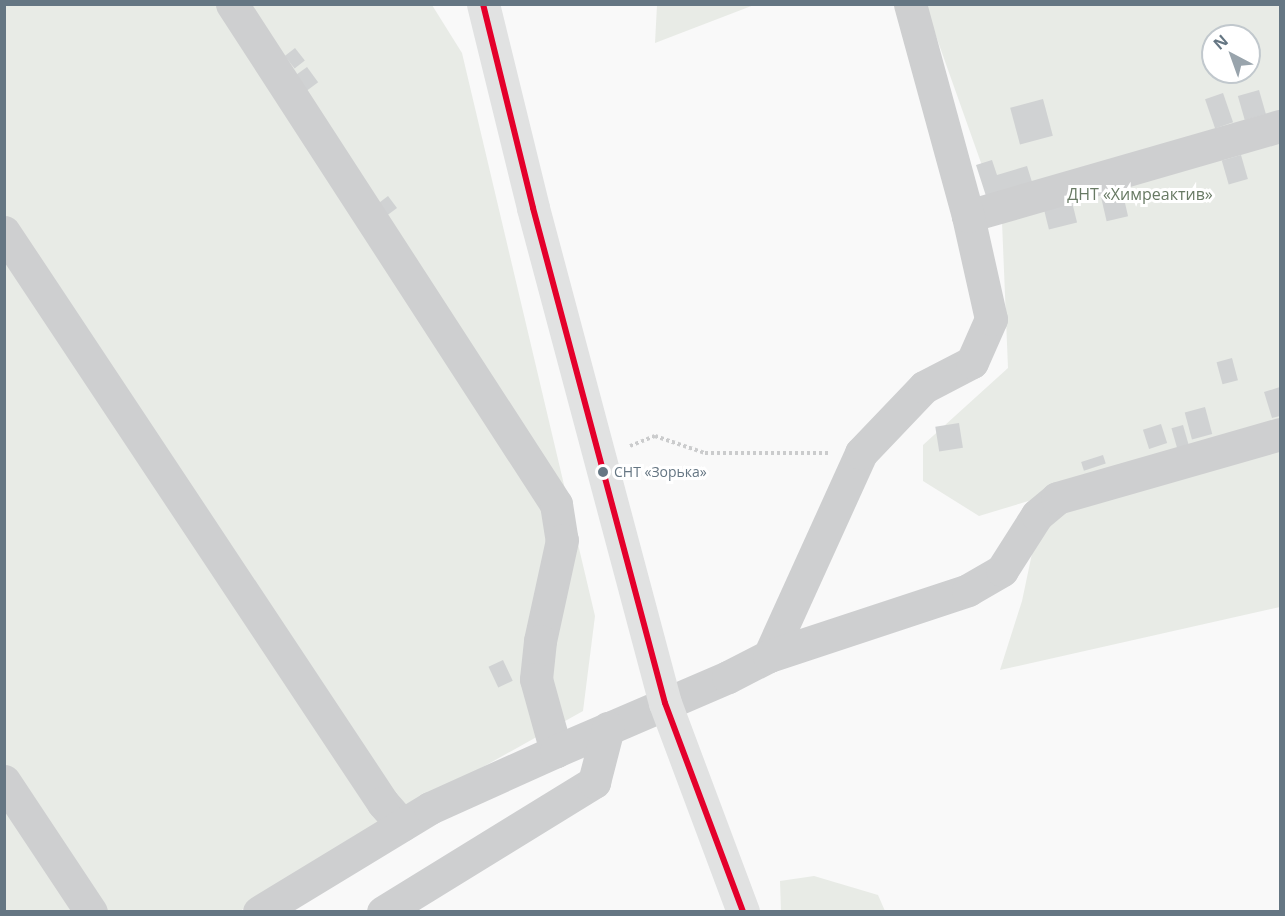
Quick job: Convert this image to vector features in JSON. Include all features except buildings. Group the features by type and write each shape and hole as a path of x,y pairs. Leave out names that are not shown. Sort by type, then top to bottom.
{"highway":[{"path":"483,4 533,208 665,703 743,912"}],"lane":[{"path":"232,4 556,504 562,540 540,640 536,679 556,751"},
{"path":"769,656 861,453 924,387 972,362 991,320 968,216 910,4"},
{"path":"968,216 1281,126"},
{"path":"4,232 383,803 402,825"},
{"path":"259,912 430,808 728,677 769,656 968,590 1002,570 1037,515 1057,498 1281,435"},
{"path":"383,912 594,782 608,728"},
{"path":"4,781 91,912"}],"path":[{"path":"630,446 655,436 705,453 861,453"}],"green space":[{"path":"657,4 754,5 655,43"},
{"name":"СНТ «Зорька»","path":"5,5 432,5 462,53 595,616 583,711 406,810 240,911 5,912"},
{"name":"ДНТ «Химреактив»","path":"925,5 1280,5 1280,425 979,516 923,481 923,445 1008,368 1002,222"},
{"path":"1280,448 1280,607 1000,670 1022,601 1034,544 1066,506"},
{"path":"814,876 878,895 885,911 781,911 780,881"}],"transit line":[{"path":"483,4 533,208 665,703 743,912"}],"place":[{"name":"СНТ «Зорька»","path":"603,472"}]}
